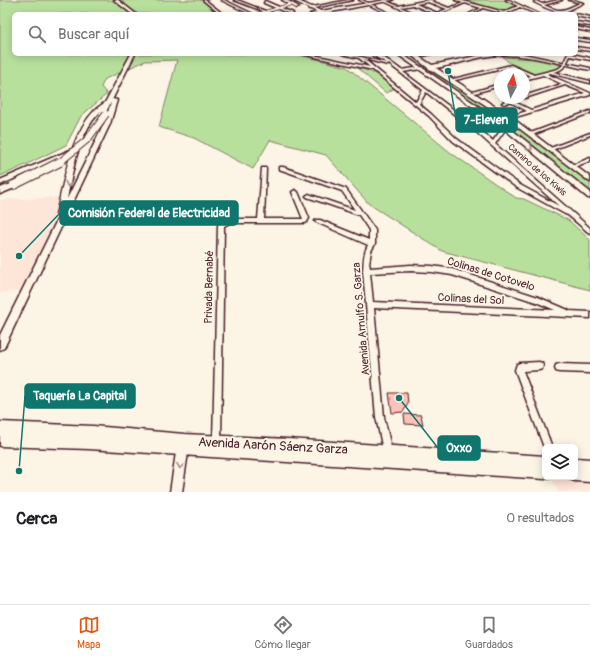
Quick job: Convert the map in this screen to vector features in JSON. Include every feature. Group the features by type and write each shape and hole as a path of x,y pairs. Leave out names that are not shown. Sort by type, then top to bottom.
{"main road":[{"path":"115,0 128,12"},
{"path":"115,0 131,12"},
{"path":"112,101 132,56"},
{"path":"0,190 52,167 73,154 91,138 136,56"},
{"path":"0,184 77,148"},
{"path":"0,187 12,184"},
{"name":"Avenida Aarón Sáenz Garza","path":"0,429 93,433 183,445 217,442 542,472"},
{"name":"Avenida Aarón Sáenz Garza","path":"0,439 183,445 388,457 542,463"},
{"path":"578,466 590,466"},
{"path":"578,474 590,475"}],"street":[{"path":"204,0 219,12"},
{"path":"222,0 248,12"},
{"path":"235,0 268,11"},
{"path":"251,6 273,0"},
{"path":"284,0 294,2 318,12"},
{"path":"265,12 294,2 308,0"},
{"path":"309,8 352,0"},
{"path":"360,0 386,12"},
{"path":"325,12 391,0"},
{"path":"398,7 433,0"},
{"path":"456,0 500,12"},
{"path":"508,1 516,0"},
{"path":"541,5 561,0"},
{"path":"535,2 562,12 582,4 570,0"},
{"path":"384,1 409,12"},
{"path":"429,1 449,9"},
{"path":"508,1 534,12"},
{"path":"265,2 288,12"},
{"path":"294,2 309,12"},
{"path":"442,12 464,3"},
{"path":"413,4 432,12"},
{"path":"506,12 520,6"},
{"path":"474,12 482,8"},
{"path":"578,15 590,18"},
{"path":"581,24 590,18"},
{"path":"578,23 590,25"},
{"path":"578,28 590,31"},
{"path":"578,39 590,41"},
{"path":"578,48 590,50"},
{"path":"313,56 373,70"},
{"path":"352,56 390,64"},
{"name":"Camino de los Kiwis","path":"376,56 402,72 493,144 590,231"},
{"path":"402,56 505,127 590,196"},
{"path":"415,56 509,118 590,180"},
{"path":"402,72 433,68 494,56"},
{"path":"509,56 564,64 590,70"},
{"path":"541,56 564,64"},
{"path":"530,77 559,70 569,56"},
{"path":"578,56 590,59"},
{"name":"Camino de los Kiwis","path":"360,58 430,115 448,135 508,180 572,216"},
{"path":"451,80 511,66 533,76"},
{"path":"550,72 590,82"},
{"path":"543,74 587,93"},
{"path":"530,94 565,84"},
{"path":"471,93 494,87"},
{"path":"417,104 425,90"},
{"path":"509,118 587,93 590,90"},
{"path":"0,345 58,223 71,201 110,115 112,101"},
{"path":"58,223 80,137 87,124 112,101"},
{"path":"516,104 530,111"},
{"path":"530,134 590,112"},
{"path":"493,144 505,127"},
{"path":"550,149 590,134"},
{"path":"77,148 85,145 95,146"},
{"path":"572,166 590,159"},
{"path":"71,169 79,170 86,166"},
{"name":"Avenida Arnulfo S. Garza","path":"281,168 344,190 372,230 372,244 366,257 366,271 371,305 380,417 388,457"},
{"path":"264,169 261,221 306,220 295,192"},
{"path":"309,196 361,214"},
{"name":"Privada Bernabé","path":"217,442 221,226 224,222 229,221 261,221"},
{"path":"318,221 372,244"},
{"name":"Colinas de Cotovelo","path":"366,271 411,268 440,270 538,300 569,314"},
{"name":"Colinas de Cotovelo","path":"538,300 542,307 540,313"},
{"name":"Colinas del Sol","path":"371,305 590,315"},
{"path":"539,366 526,365 520,367 519,370 547,444"},
{"path":"559,368 590,369"},
{"path":"176,492 183,445"}],"shaded area":[{"path":"62,197 55,220 21,291 0,293 0,200"},
{"path":"553,480 590,480 590,492 558,492"}],"green space":[{"path":"0,0 202,0 216,12 12,12 12,56 304,56 347,67 451,153 516,198 524,199 568,220 590,240 590,290 442,251 369,204 326,155 270,140 253,169 194,138 159,127 177,60 145,61 105,79 101,87 107,94 81,116 66,145 0,176"},
{"path":"458,0 506,0 517,6 503,12"},
{"path":"503,57 533,59 562,65 558,69 534,74 530,73 530,68 516,68"},
{"path":"357,68 377,75 395,88 386,93"},
{"path":"432,71 505,117 590,182 590,194 510,130 428,72"}],"building":[{"path":"389,393 407,393 408,404 403,412 392,413"},
{"path":"404,414 421,415 423,425 405,424"}],"place":[{"name":"7-Eleven","path":"448,71"},
{"name":"Comisión Federal de Electricidad","path":"19,256"},
{"name":"Oxxo","path":"399,398"},
{"name":"Taquería La Capital","path":"19,471"}]}
